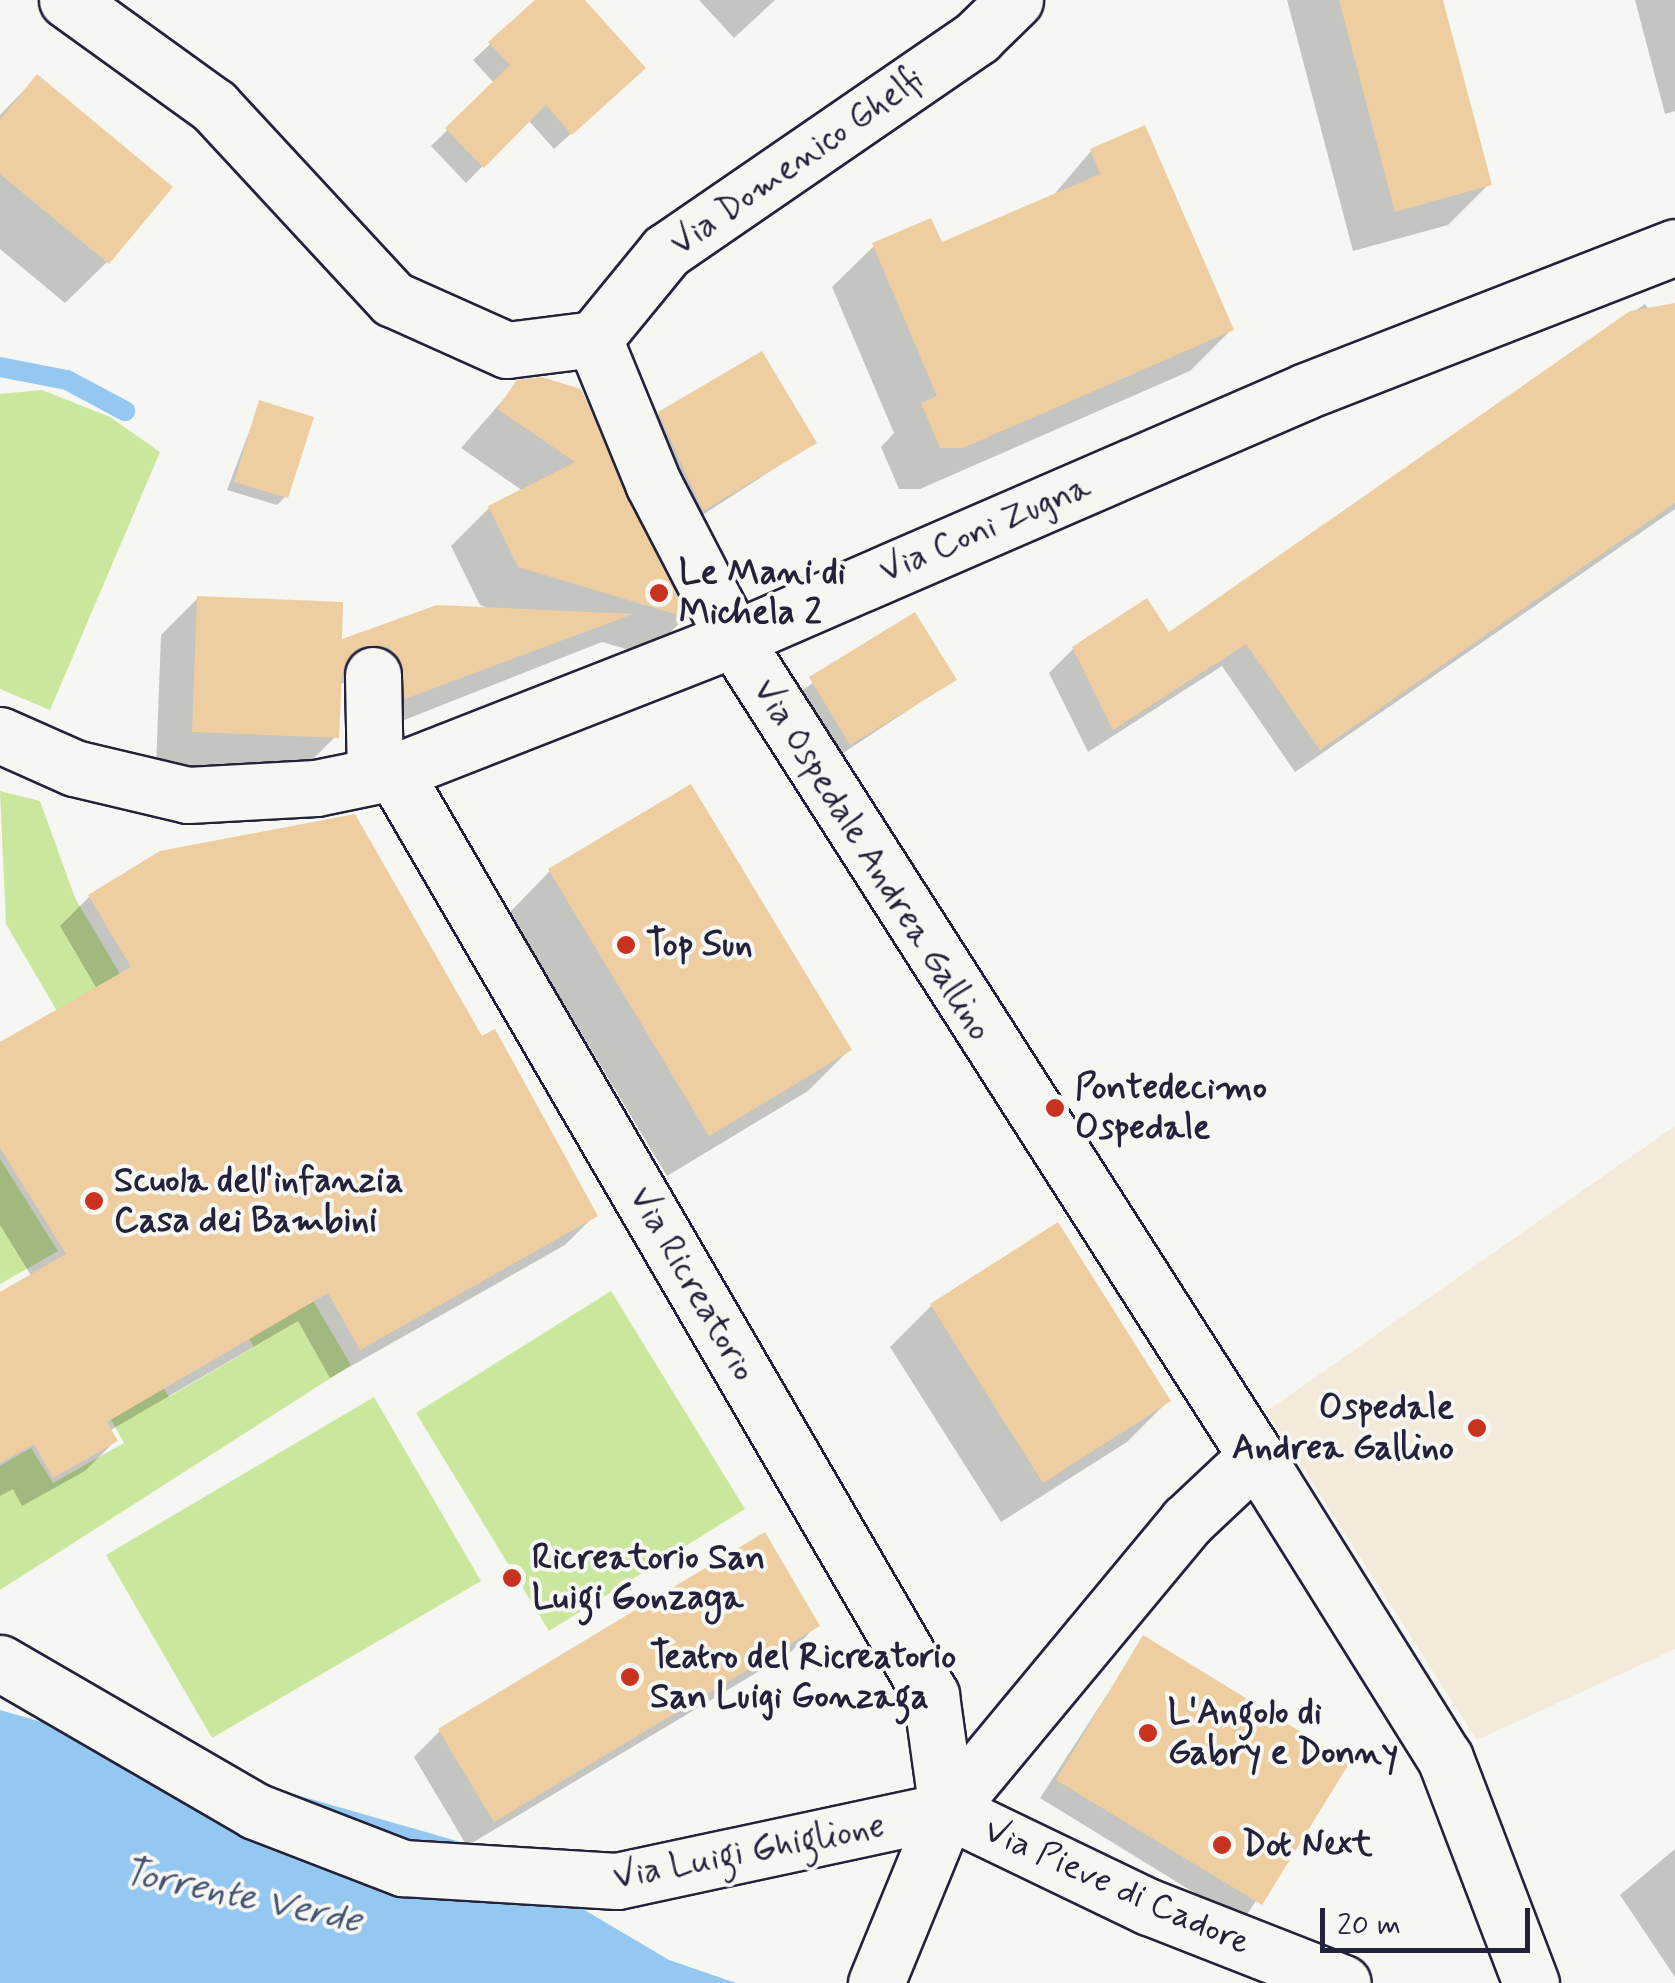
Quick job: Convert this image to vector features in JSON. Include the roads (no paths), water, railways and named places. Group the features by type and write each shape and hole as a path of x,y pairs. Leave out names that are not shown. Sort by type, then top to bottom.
{"street":[{"path":"67,0 214,106 392,299 507,350 594,339"},
{"name":"Via Domenico Ghelfi","path":"594,339 666,251 978,37 1015,0"},
{"name":"Via Coni Zugna","path":"0,734 74,768 188,795 384,774 734,639 1306,390 1675,246"},
{"name":"Via Ospedale Andrea Gallino","path":"594,339 653,483 734,639 1445,1758 1531,1983"},
{"path":"373,675 384,774"},
{"name":"Via Ricreatorio","path":"384,774 931,1695 926,1816"},
{"path":"876,1983 917,1893 926,1816 1187,1521 1256,1456"},
{"name":"Via Luigi Ghiglione","path":"0,1663 255,1812 403,1868 617,1882 926,1816"},
{"name":"Via Pieve di Cadore","path":"926,1816 1344,1983"}],"water":[{"name":"Torrente Verde","path":"0,1710 478,1847 669,1960 736,1983 0,1983"}],"waterway":[{"path":"0,367 67,380 125,411"}],"place":[{"name":"Le Mani di Michela 2","path":"659,593"},
{"name":"Top Sun","path":"626,945"},
{"name":"Pontedecimo Ospedale","path":"1055,1108"},
{"name":"Scuola dell'infanzia Casa dei Bambini","path":"94,1201"},
{"name":"Ospedale Andrea Gallino","path":"1477,1428"},
{"name":"Ricreatorio San Luigi Gonzaga","path":"512,1578"},
{"name":"Teatro del Ricreatorio San Luigi Gonzaga","path":"630,1677"},
{"name":"L'Angolo di Gabry e Donny","path":"1148,1733"},
{"name":"Dot Next","path":"1222,1845"}]}
